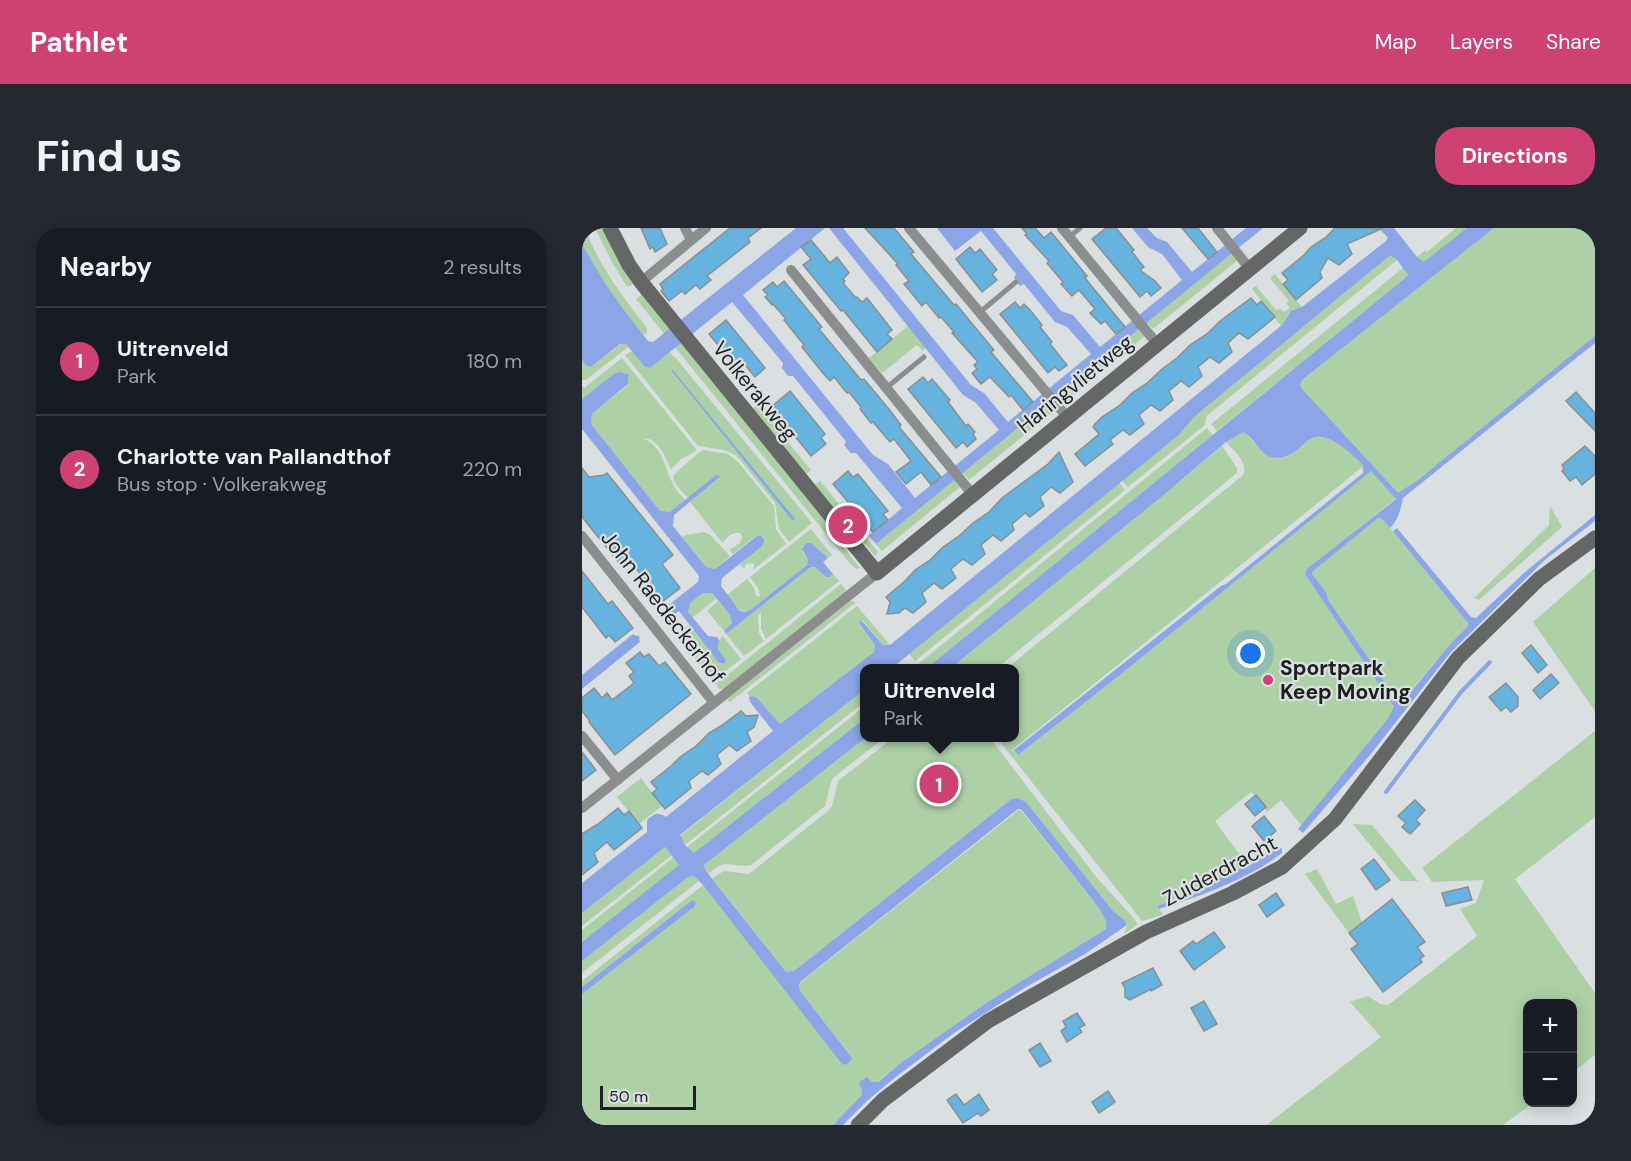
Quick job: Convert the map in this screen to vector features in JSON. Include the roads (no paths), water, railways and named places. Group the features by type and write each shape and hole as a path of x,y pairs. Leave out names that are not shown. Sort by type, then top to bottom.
{"street":[{"name":"Volkerakweg","path":"610,228 629,265 641,282 877,573"},
{"path":"685,228 691,240"},
{"path":"641,282 706,228"},
{"path":"909,228 1062,412"},
{"path":"1217,228 1245,263"},
{"name":"Haringvlietweg","path":"877,573 973,495 1062,412 1158,345 1245,263 1300,228"},
{"path":"1066,232 1158,345"},
{"path":"791,270 973,495"},
{"name":"John Raedeckerhof","path":"582,536 714,703"},
{"name":"Zuiderdracht","path":"858,1125 883,1101 988,1021 1146,932 1233,893 1282,867 1335,819 1458,658 1539,579 1595,538"},
{"name":"John Raedeckerhof","path":"582,808 877,573"},
{"path":"582,736 618,780"}],"lane":[{"path":"1066,232 1080,228"},
{"path":"980,313 1016,282"},
{"path":"886,388 924,357"}],"water":[{"path":"796,228 825,228 743,295 873,455 888,464 915,498 999,430 976,403 963,395 829,228 843,228 971,385 984,393 1008,422 1091,354 1067,327 1055,322 1024,284 1020,286 1014,278 1016,274 981,231 955,251 937,228 993,228 1061,311 1073,315 1100,347 1182,280 1162,254 1148,247 1132,228 1147,228 1157,238 1167,242 1192,272 1246,228 1263,228 876,544 869,536 902,508 856,453 851,453 844,445 846,442 844,439 793,376 788,376 782,368 783,363 732,302 650,368 645,367 626,344 620,344 591,367 582,360 582,243 621,306 648,341 653,342"},
{"path":"1379,228 1394,228 1417,257 1424,262 1467,228 1494,228 1302,380 1300,385 1398,493 1417,481 1595,336 1595,343 1403,498 1397,518 1390,528 1381,518 1378,518 1313,571 1312,574 1326,592 1328,599 1394,696 1400,700 1405,699 1468,626 1468,623 1393,531 1397,528 1471,617 1476,618 1525,572 1595,515 1595,521 1546,559 1451,652 1370,755 1303,833 1298,829 1387,720 1394,707 1305,574 1307,569 1396,499 1371,471 1018,755 1014,750 1363,473 1363,465 1354,456 1329,439 1313,438 1289,455 1275,458 1265,454 1243,432 1226,442 956,664 932,664 1404,279 1408,275 1397,260 1391,256 1194,417 1179,435 897,664 860,664 860,693 680,835 685,845 694,853 860,722 860,742 704,865 706,871 786,972 794,971 1010,800 1017,798 1026,802 1113,911 1127,925 1085,954 1026,987 954,1033 868,1100 843,1125 833,1125 861,1096 860,1081 867,1077 872,1082 878,1082 902,1062 986,1003 1106,929 1106,921 1099,908 1021,809 1018,809 800,982 800,991 852,1058 845,1065 694,876 688,877 582,961 582,942 679,865 665,847 582,913 582,883 647,832 649,818 658,814 666,817 773,731 750,702 749,697 757,698 780,724 874,652 875,645 859,623 861,620 883,645 890,645 1282,325 1291,311 1302,307 1388,238"},
{"path":"672,369 795,519 794,520 792,520"},
{"path":"621,372 629,376 628,384 592,414 591,424 660,511 670,512 716,475 720,476 674,515 673,526 706,567 715,569 757,536 763,539 761,547 722,578 721,586 739,610 749,611 807,565 808,559 802,549 807,543 811,543 828,558 823,562 833,574 829,577 815,567 811,567 726,634 724,631 732,623 730,615 712,593 703,593 690,603 688,612 708,636 717,637 719,640 718,649 726,661 724,664 719,663 679,611 672,616 667,616 665,613 666,607 698,582 699,576 582,429 582,399 615,373"},
{"path":"633,634 638,635 640,642 582,689 582,675"},
{"path":"1280,847 1282,853 1239,879 1207,893 1159,909 1158,906 1251,864"},
{"path":"693,900 696,903 694,907 582,994 582,987"}],"waterway":[{"path":"1386,792 1461,692 1490,662"}],"place":[{"name":"Charlotte van Pallandthof","path":"848,525"},
{"name":"Sportpark Keep Moving","path":"1268,680"},
{"name":"Uitrenveld","path":"939,784"}]}
